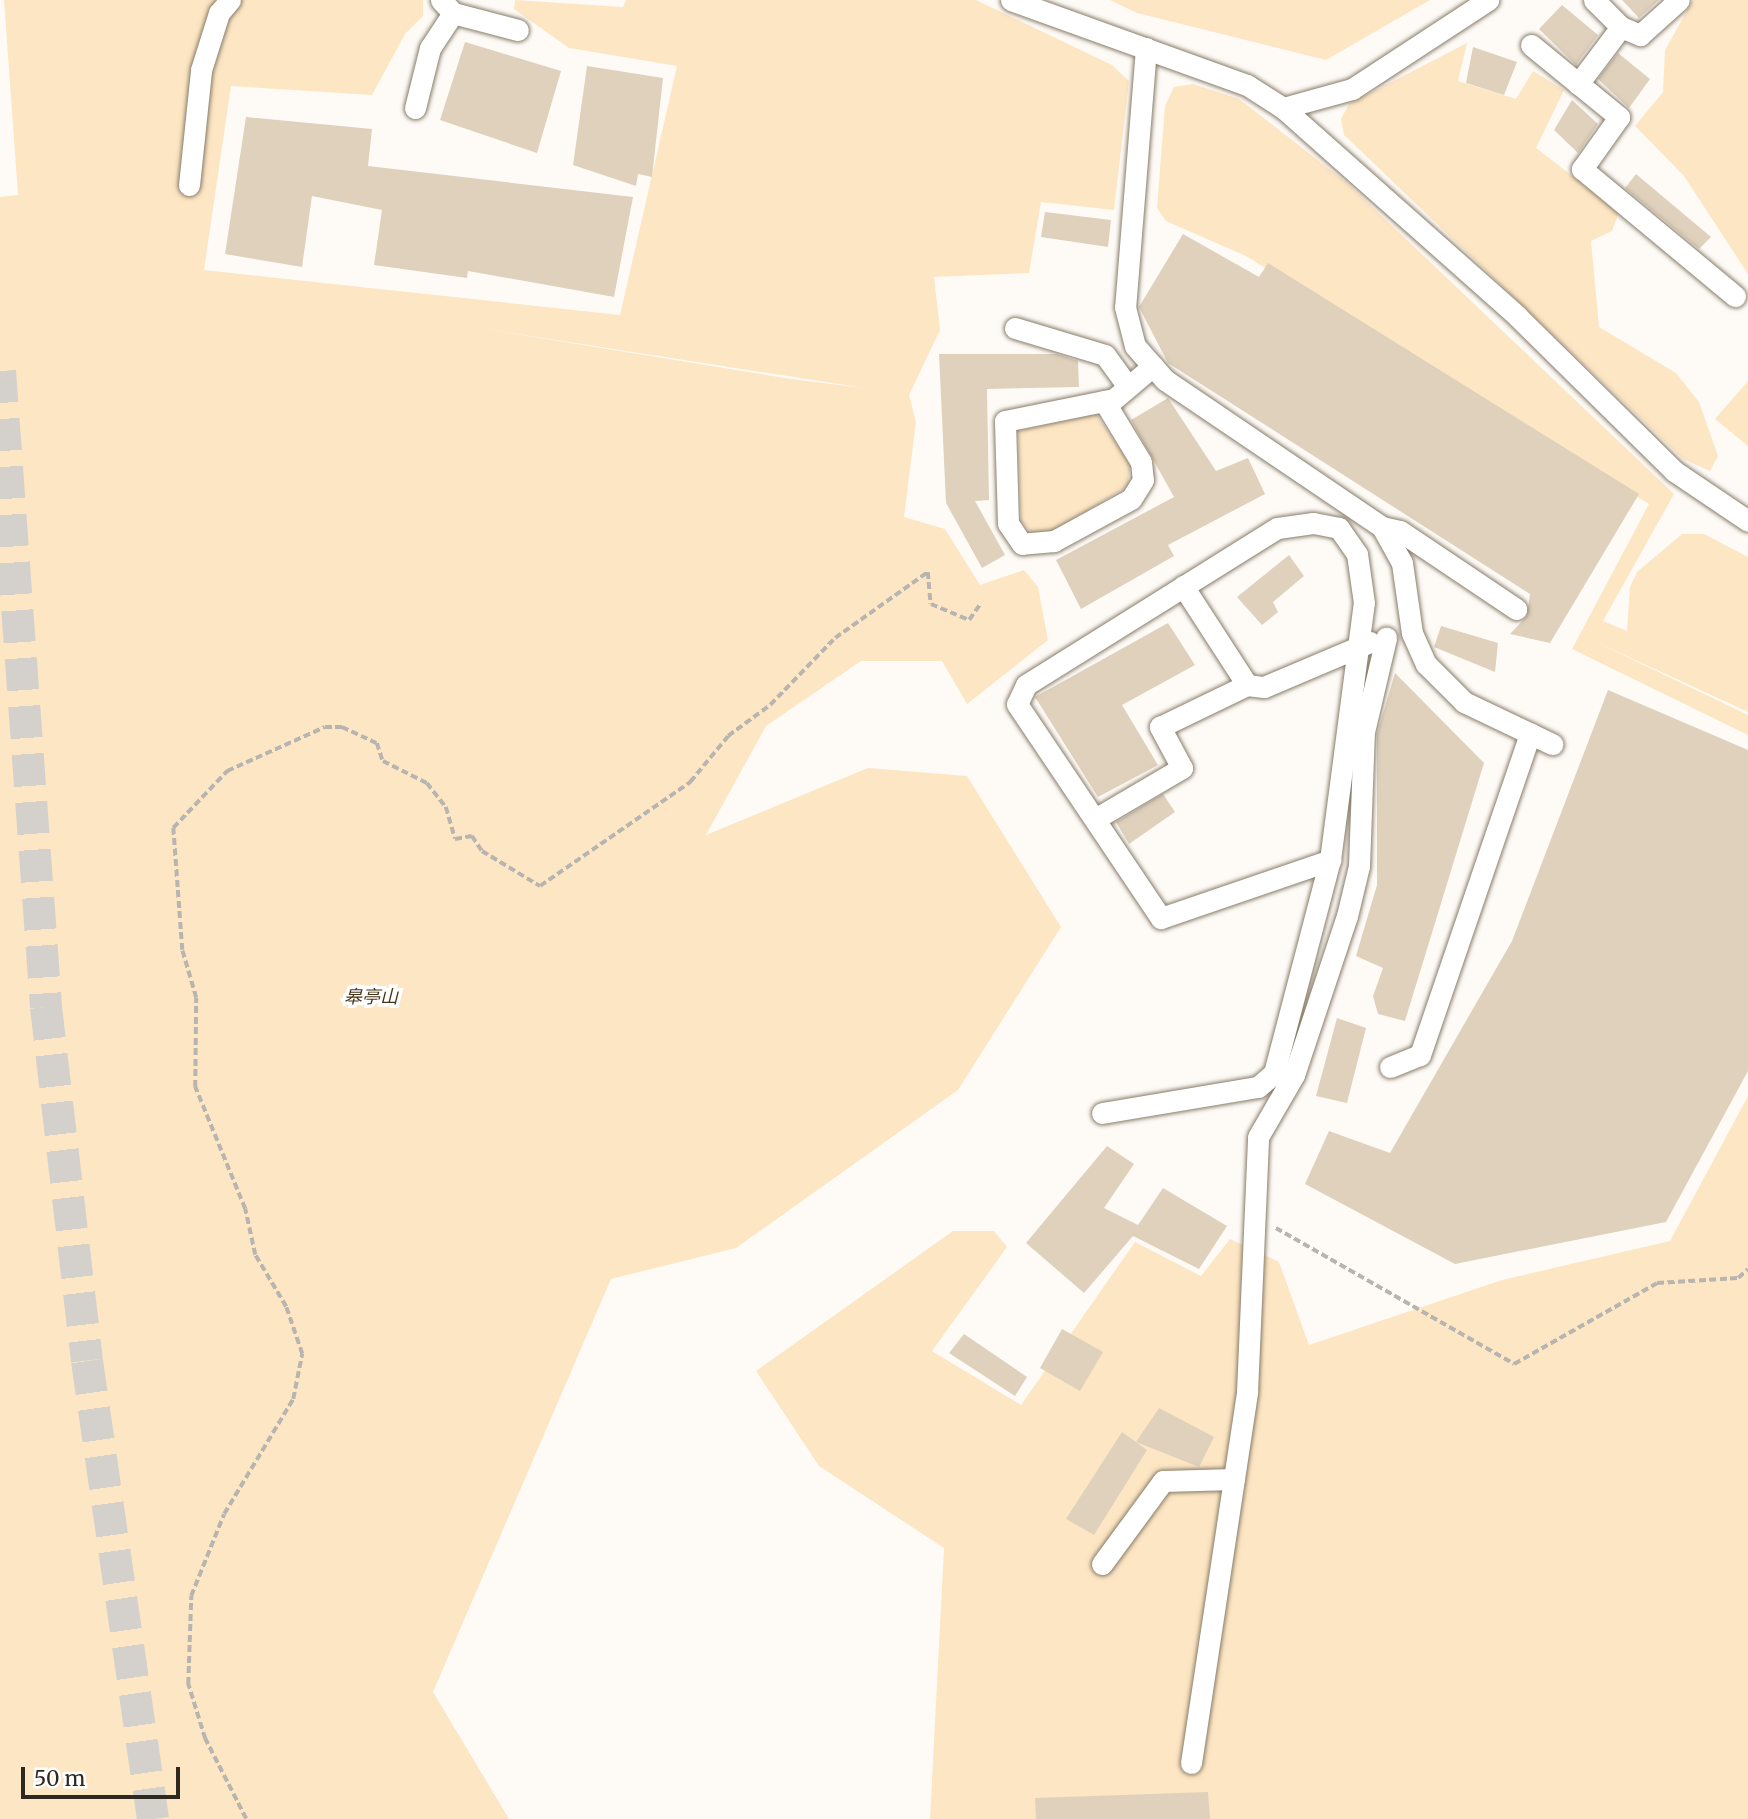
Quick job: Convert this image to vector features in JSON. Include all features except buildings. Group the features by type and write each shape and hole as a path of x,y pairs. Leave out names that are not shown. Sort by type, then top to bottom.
{"street":[{"path":"189,185 201,70 219,13 230,0"},
{"path":"1011,0 1247,85 1283,108 1518,317 1674,471 1747,517"},
{"path":"1283,108 1352,89 1488,0"},
{"path":"1594,0 1621,27 1640,35 1679,0"},
{"path":"415,108 430,48 447,6 518,30"},
{"path":"1578,84 1621,27"},
{"path":"1531,45 1619,117 1582,169 1735,296"},
{"path":"1146,48 1125,307 1135,346 1153,366 1382,527 1400,531 1516,609"},
{"path":"1015,328 1105,355 1128,387"},
{"path":"1104,401 1141,462 1143,480 1131,499 1054,541 1022,544 1009,523 1005,421 1104,401 1128,387 1153,366"},
{"path":"1102,1113 1258,1087 1274,1073 1330,860 1364,603 1357,554 1339,528 1313,523 1277,528 1026,685 1017,704 1161,918 1330,860"},
{"path":"1382,527 1402,563 1412,633 1426,664 1464,702 1552,744"},
{"path":"1183,586 1247,685"},
{"path":"1095,819 1182,768 1160,727 1247,685 1264,687 1358,645 1412,633"},
{"path":"1191,1763 1247,1392 1251,1214 1258,1137 1294,1075 1359,866 1364,732 1386,638"},
{"path":"1390,1067 1420,1055 1530,733"},
{"path":"1102,1564 1163,1481 1234,1479"}],"path":[{"path":"246,1819 205,1740 188,1684 191,1596 224,1514 293,1399 302,1354 286,1307 255,1255 245,1209 195,1087 196,998 182,950 173,828 227,771 326,727 342,727 377,743 383,761 426,783 446,807 455,839 471,836 482,851 540,886 690,782 728,736 770,705 835,638 928,572 931,604 969,620 980,604"},
{"path":"1251,1214 1514,1364 1657,1283 1738,1278 1748,1269"}],"green space":[{"name":"皋亭山","path":"4,0 423,0 423,16 405,34 372,95 231,86 204,270 620,315 677,66 569,48 514,9 515,0 623,7 626,0 976,0 1112,65 1129,81 1114,210 1041,202 1029,273 934,277 940,330 909,395 916,422 904,517 945,529 980,585 1024,570 1038,587 1048,640 967,704 942,661 861,661 766,726 706,835 868,768 967,776 1061,927 958,1090 736,1248 611,1279 433,1692 509,1819 0,1819 0,197 18,195","holes":["473,327 864,388 791,379"]},
{"path":"1110,0 1430,0 1326,60 1137,13"},
{"path":"1693,0 1748,0 1748,274 1684,176 1635,126 1663,92 1665,50"},
{"path":"1467,43 1458,81 1516,99 1533,71 1564,90 1536,148 1619,212 1612,231 1591,241 1599,327 1676,373 1699,402 1718,456 1710,471 1683,459 1344,135 1341,119 1349,104"},
{"path":"1193,84 1239,99 1346,182 1674,494 1603,621 1627,631 1630,587 1637,572 1682,534 1704,534 1748,557 1748,712 1592,640 1748,715 1748,735 1572,649 1649,504 1246,256 1166,221 1157,208 1165,106 1174,87"},
{"path":"1748,381 1748,446 1715,419"},
{"path":"1096,414 1130,463 1128,486 1052,532 1033,534 1021,521 1018,431"},
{"path":"1748,1096 1748,1819 930,1819 944,1548 819,1466 756,1371 953,1231 994,1231 1007,1247 932,1351 1021,1405 1135,1242 1201,1276 1230,1239 1279,1262 1309,1345 1502,1280 1670,1241"}],"tunnel":[{"path":"0,371 46,1007 87,1361 153,1819"}]}
